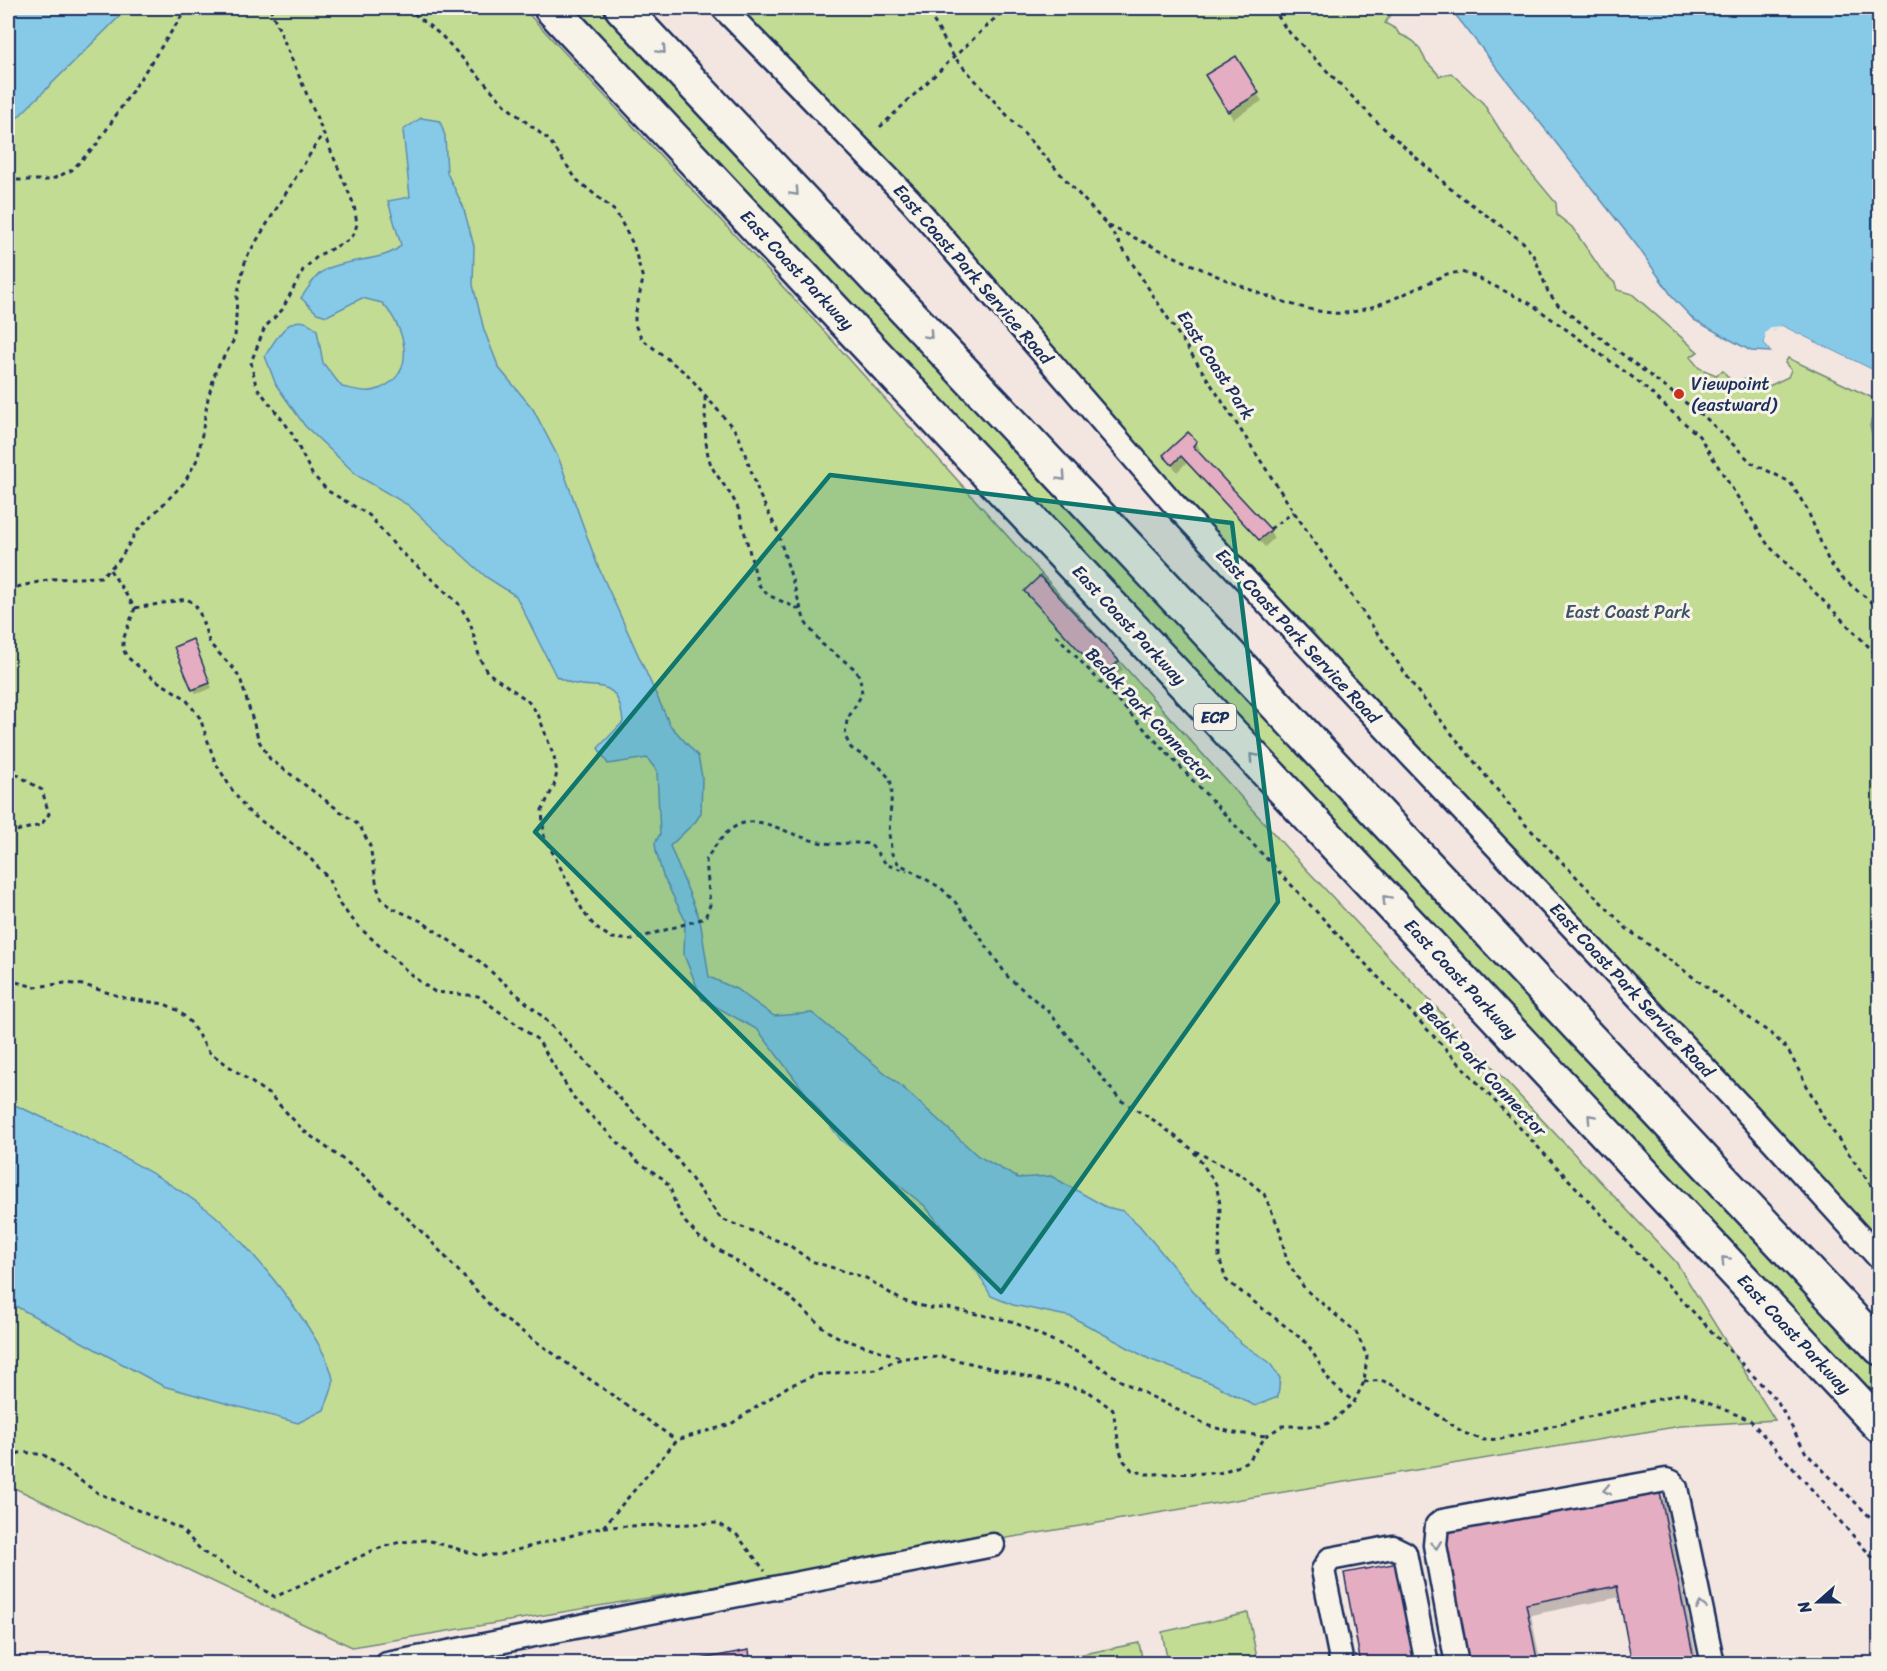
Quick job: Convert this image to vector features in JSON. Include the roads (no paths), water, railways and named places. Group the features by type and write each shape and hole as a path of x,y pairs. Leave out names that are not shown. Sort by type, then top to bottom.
{"highway":[{"name":"East Coast Parkway","path":"550,8 1880,1426"},
{"path":"622,8 1880,1348"}],"street":[{"name":"East Coast Park Service Road","path":"723,8 910,200 1172,502 1741,1106 1880,1259"},
{"path":"1458,1664 1435,1545 1437,1525 1442,1521 1666,1480 1676,1488 1713,1664"},
{"path":"387,1664 993,1545"},
{"path":"1342,1664 1323,1570 1330,1559 1393,1547 1405,1553 1427,1664"}],"water":[{"path":"8,8 128,8 8,127"},
{"path":"1450,8 1879,8 1879,373 1782,326 1766,333 1765,344 1771,352 1751,351 1694,320 1674,299 1638,247"},
{"path":"421,118 440,121 445,136 447,173 463,206 474,246 473,285 484,330 499,368 533,409 559,459 597,564 670,725 698,756 702,777 701,813 696,821 670,846 700,920 709,977 736,989 774,1016 812,1013 901,1086 978,1156 1018,1178 1051,1176 1106,1207 1123,1211 1139,1225 1214,1316 1241,1343 1269,1362 1280,1378 1278,1397 1255,1406 1214,1384 1149,1359 1072,1317 1013,1305 991,1296 978,1273 925,1206 841,1140 758,1030 702,999 684,955 685,920 663,876 656,851 655,843 660,834 657,771 647,758 608,764 598,748 623,722 620,705 615,695 608,689 568,682 556,676 516,596 486,577 408,505 358,476 305,426 276,385 265,356 286,327 300,321 308,323 317,330 323,363 342,387 360,391 379,389 392,382 400,372 404,361 402,337 397,324 382,303 362,298 327,316 317,313 301,298 313,280 322,272 341,264 386,254 401,245 388,201 410,197 403,130"},
{"path":"8,1102 85,1137 161,1178 223,1223 281,1289 300,1315 328,1362 333,1383 324,1410 298,1423 163,1386 8,1302"}],"place":[{"name":"Viewpoint (eastward)","path":"1679,394"}],"park label":[{"name":"East Coast Park","path":"1628,612"}]}
